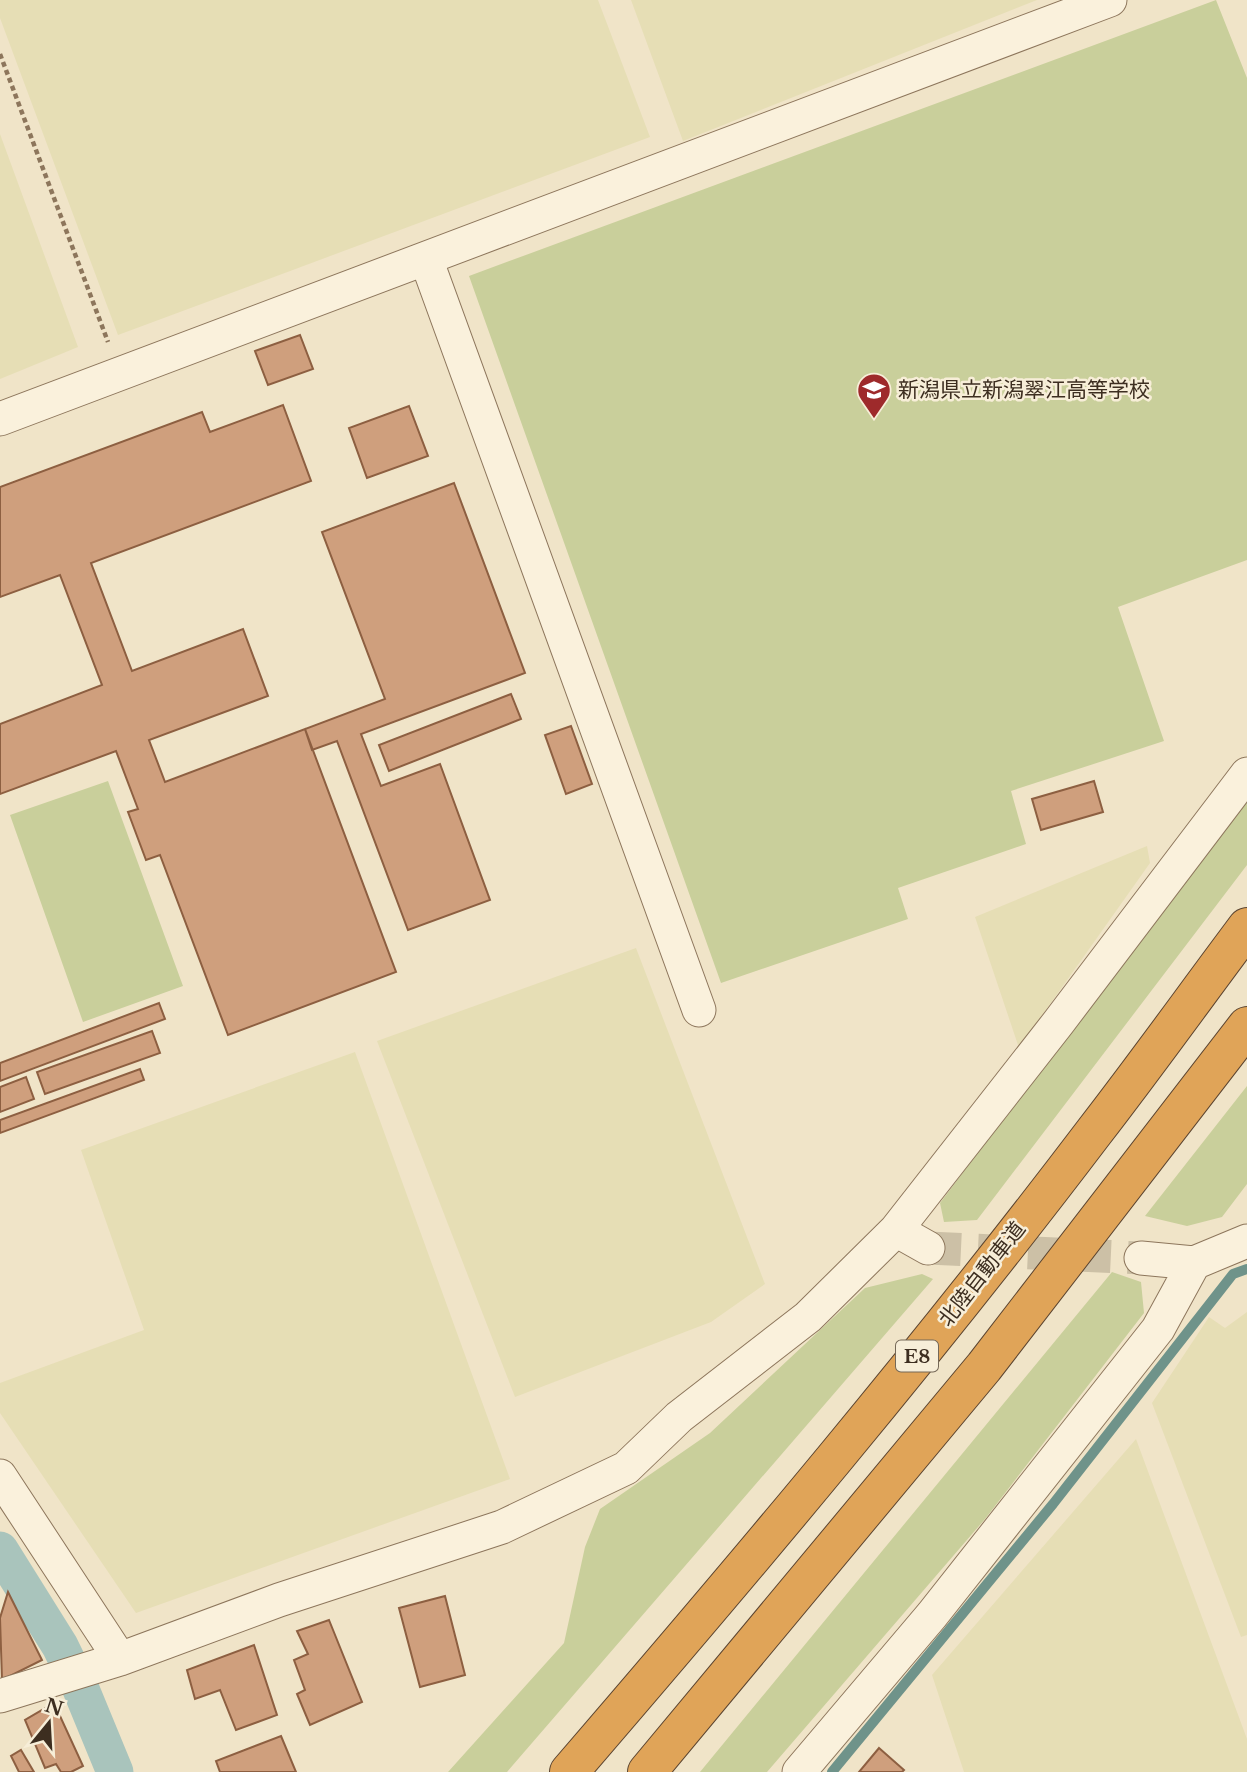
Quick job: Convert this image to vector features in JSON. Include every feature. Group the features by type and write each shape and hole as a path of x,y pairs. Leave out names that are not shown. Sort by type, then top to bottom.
{"highway":[{"name":"北陸自動車道","path":"569,1772 744,1569 926,1345 1094,1133 1247,927"},
{"path":"648,1772 984,1367 1247,1026"}],"street":[{"path":"0,419 1110,0"},
{"path":"426,259 699,1010"},
{"path":"0,1696 120,1659 279,1600 502,1527 626,1468 679,1417 808,1317 895,1230 1058,1023 1247,774"},
{"path":"895,1230 928,1248"},
{"path":"1141,1258 1194,1264 1247,1241"},
{"path":"800,1772 932,1615 1158,1329 1194,1264"},
{"path":"0,1476 120,1659"}],"path":[{"path":"0,54 120,373"}],"shaded area":[{"path":"0,0 598,0 650,137 118,335 0,18"},
{"path":"631,0 1037,0 683,141"},
{"path":"0,134 78,347 0,379"},
{"path":"1147,846 1150,863 1019,1048 975,917"},
{"path":"636,948 765,1284 711,1322 515,1397 377,1041"},
{"path":"355,1052 510,1479 136,1613 0,1413 0,1383 144,1330 81,1150"},
{"path":"1247,1312 1247,1635 1241,1637 1152,1403 1209,1317 1225,1328"},
{"path":"1136,1439 1247,1739 1247,1772 964,1772 932,1675"}],"green space":[{"name":"新潟県立新潟翠江高等学校","path":"1216,0 1247,78 1247,560 1118,607 1164,741 1011,791 1026,844 898,888 908,919 721,983 469,276"},
{"path":"108,781 183,986 83,1022 10,815"},
{"path":"1247,795 1247,865 977,1220 944,1222 940,1203"},
{"path":"1247,1086 1247,1184 1222,1217 1187,1226 1145,1216"},
{"path":"1112,1272 1141,1282 1144,1313 985,1519 767,1772 700,1772"},
{"path":"922,1274 933,1279 507,1772 448,1772 564,1643 585,1547 600,1509 710,1433 865,1288"}],"building":[{"path":"300,335 313,369 268,385 255,351"},
{"path":"283,405 311,481 91,563 132,671 243,629 268,696 149,740 165,782 305,729 396,972 228,1035 160,855 146,860 128,812 138,809 116,751 0,794 0,724 102,685 60,575 0,597 0,487 202,412 210,432"},
{"path":"409,406 428,456 367,478 349,428"},
{"path":"454,483 525,673 361,734 381,786 440,764 490,900 408,930 337,741 312,750 305,729 385,699 322,532"},
{"path":"511,694 521,719 389,771 379,745"},
{"path":"571,726 592,784 566,794 545,735"},
{"path":"1094,781 1103,812 1041,830 1032,799"},
{"path":"159,1003 165,1019 0,1081 0,1063"},
{"path":"152,1031 160,1053 45,1094 37,1072"},
{"path":"140,1069 144,1080 0,1133 0,1120"},
{"path":"26,1077 34,1099 0,1112 0,1087"},
{"path":"8,1592 42,1660 2,1680 0,1618"},
{"path":"445,1596 465,1675 420,1687 399,1608"},
{"path":"329,1620 362,1702 310,1725 297,1694 305,1690 294,1660 308,1654 297,1631"},
{"path":"254,1645 277,1715 236,1730 220,1690 195,1699 187,1670"},
{"path":"54,1703 83,1766 71,1772 61,1772 56,1764 45,1768 25,1720"},
{"path":"281,1736 296,1772 220,1772 216,1761"},
{"path":"879,1748 904,1770 859,1772"},
{"path":"21,1750 34,1772 19,1772 11,1756"}],"waterway":[{"path":"832,1772 1053,1504 1233,1274 1247,1269"},
{"path":"0,1550 60,1646 115,1772"}],"tunnel":[{"path":"928,1248 1141,1258"}],"place":[{"name":"新潟県立新潟翠江高等学校","path":"874,420"}]}
